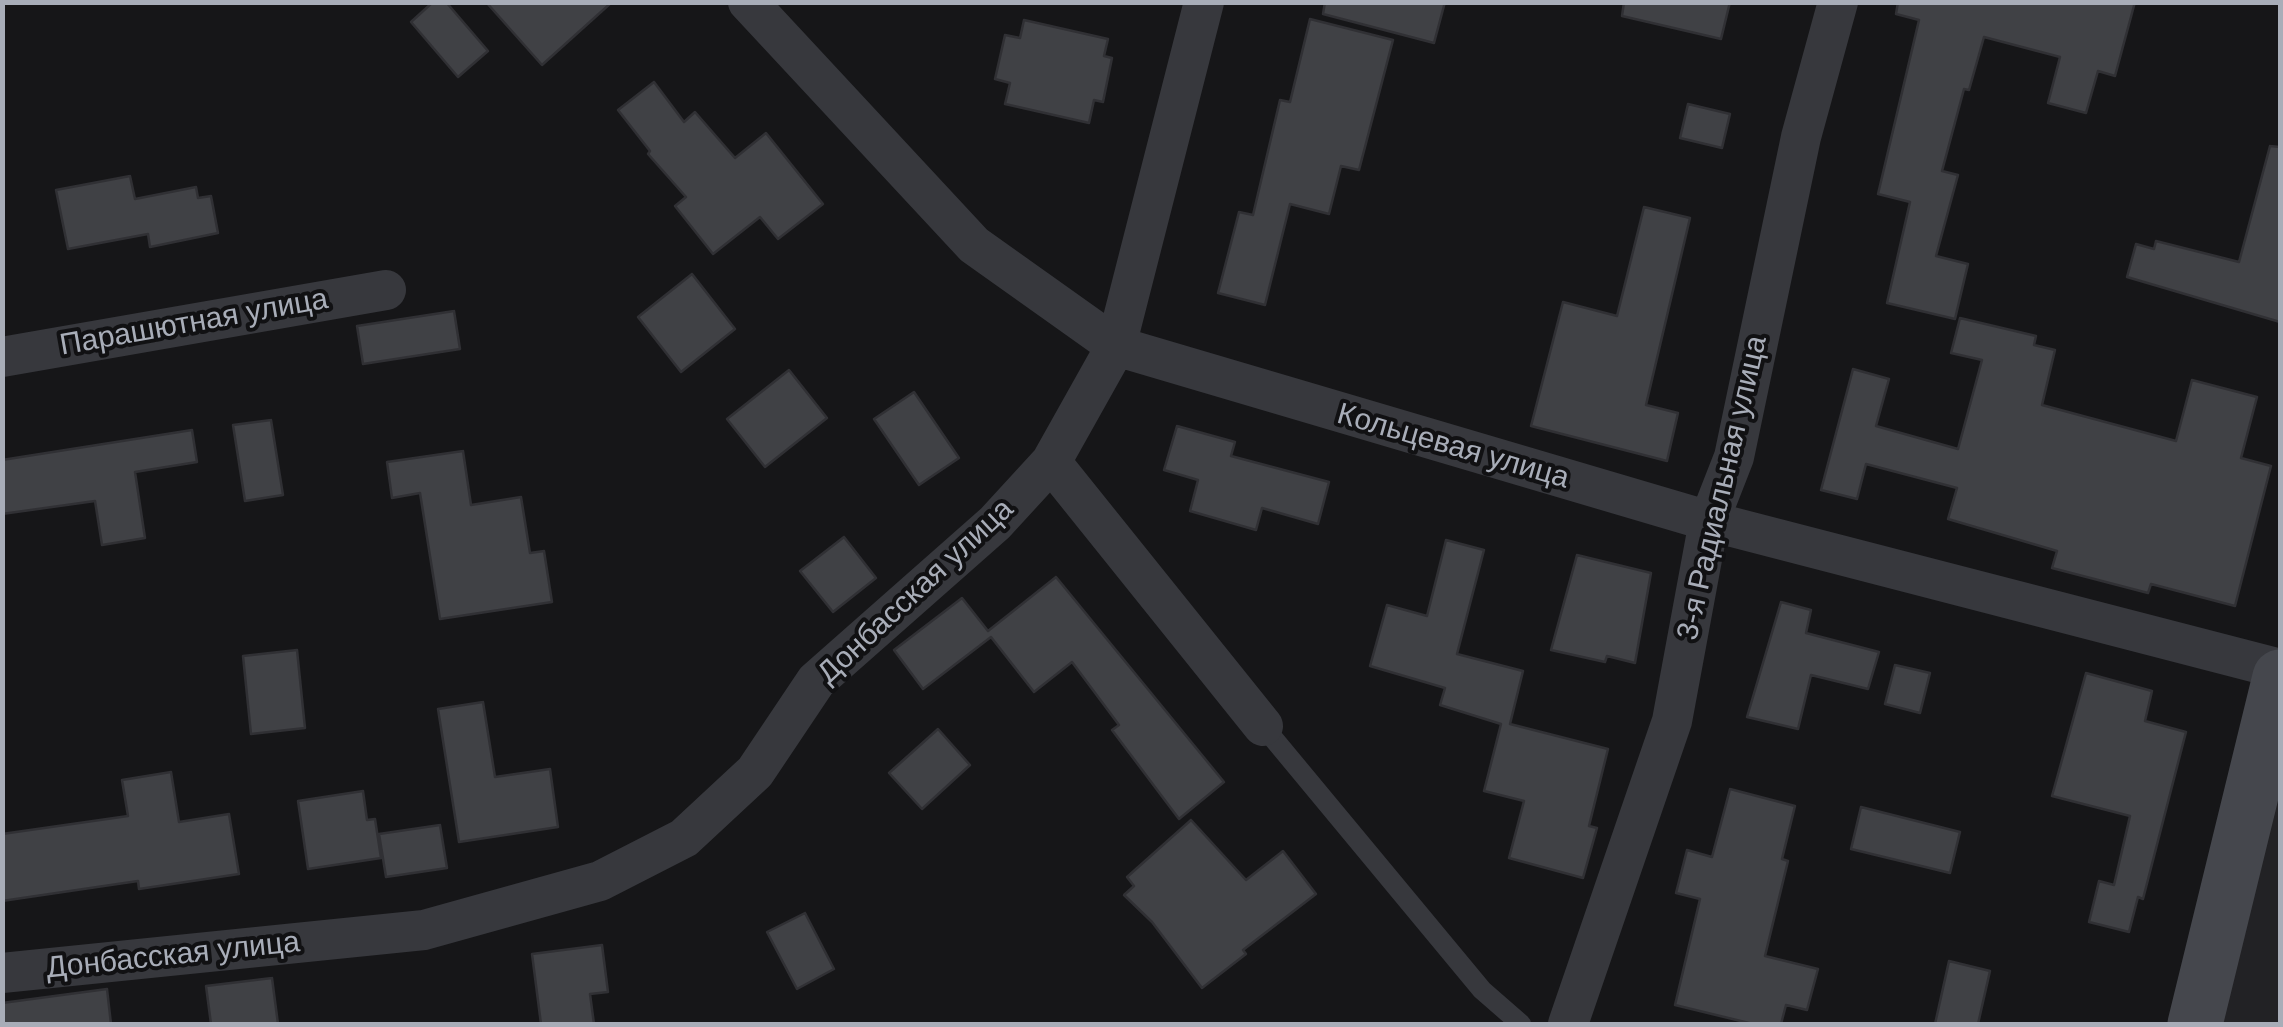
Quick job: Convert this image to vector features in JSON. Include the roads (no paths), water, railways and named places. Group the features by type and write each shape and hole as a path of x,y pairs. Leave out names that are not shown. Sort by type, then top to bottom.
{"street":[{"name":"Кольцевая улица","path":"748,2 974,245 1116,346 1709,521 2280,669"},
{"name":"Донбасская улица","path":"2,973 424,930 600,881 684,838 756,772 816,681 994,523 1052,462 1116,346 1204,2"},
{"name":"3-я Радиальная улица","path":"1568,1024 1672,721 1709,521 1734,457 1800,137 1838,2"},
{"name":"Парашютная улица","path":"2,357 386,290"},
{"path":"1052,462 1263,726"},
{"path":"2195,1024 2280,678"}],"lane":[{"path":"1263,726 1482,990 1521,1024"}]}
